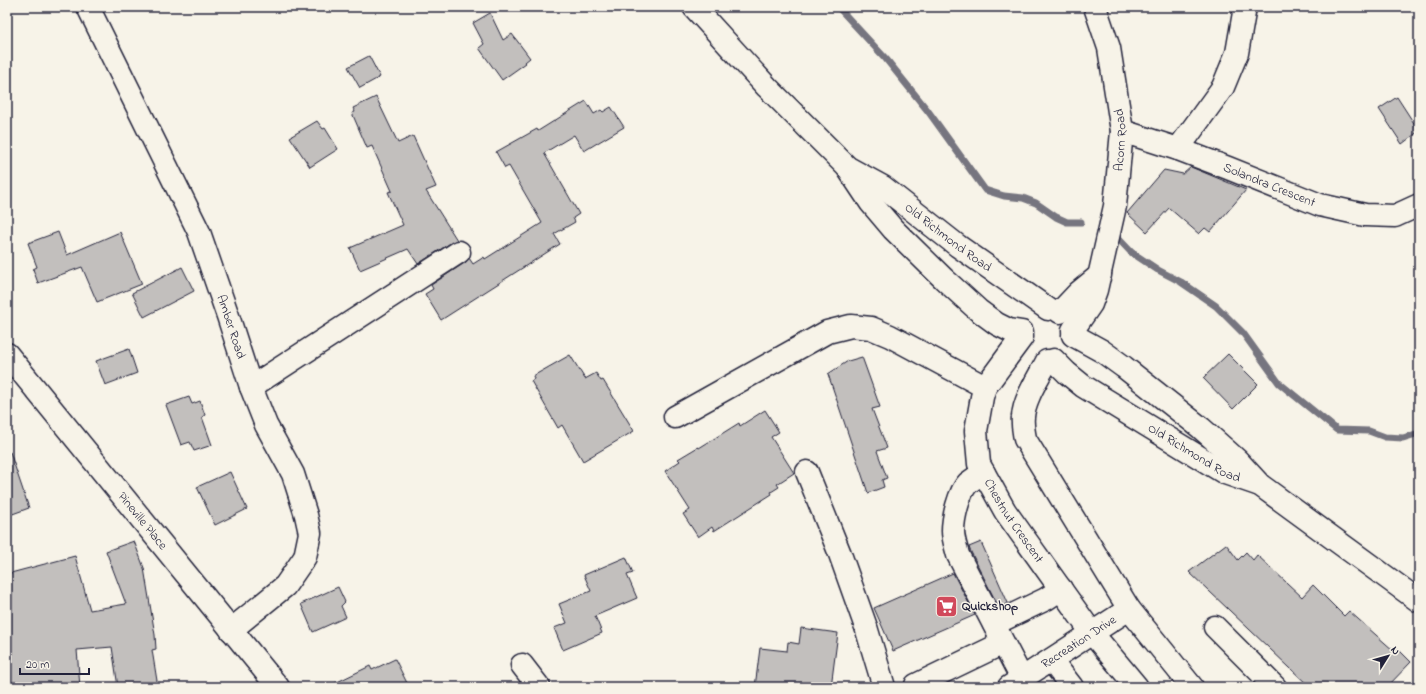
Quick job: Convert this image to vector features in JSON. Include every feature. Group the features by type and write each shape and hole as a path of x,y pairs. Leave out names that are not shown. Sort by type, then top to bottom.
{"street":[{"name":"Amber Road","path":"88,7 199,232 251,388 266,425 292,474 306,515 310,533 305,557 285,586 231,630"},
{"name":"Old Richmond Road","path":"694,7 767,87 847,167 893,229 978,310 997,324 1022,334 1026,349 1035,357 1050,360 1083,386 1225,473 1260,485"},
{"name":"Acorn Road","path":"1073,333 1091,304 1100,275 1115,206 1122,132 1109,48 1095,7"},
{"path":"1178,149 1223,87 1237,53 1245,7"},
{"name":"Solandra Crescent","path":"1122,132 1178,149 1320,205 1365,215 1395,216 1419,205"},
{"name":"Old Richmond Road","path":"847,167 883,187 958,246 1068,320 1073,333 1102,351 1201,428 1237,460 1260,485 1419,601"},
{"path":"251,388 459,252"},
{"path":"1022,334 1025,323 1031,315 1039,310 1054,311 1100,275"},
{"path":"675,417 827,332 851,326 871,328 890,336 985,387"},
{"path":"1073,333 1072,343 1068,351 1062,357 1050,360 1029,397 1023,415 1025,439 1129,608 1192,687"},
{"name":"Chestnut Crescent","path":"1022,334 985,387 976,431 979,464 1005,511 1092,633 1137,687"},
{"name":"Pineville Place","path":"7,354 278,687"},
{"path":"807,472 840,554 866,627 884,687"},
{"path":"984,473 967,484 962,492 957,506 953,532 958,555 999,634 1015,683"},
{"path":"916,685 999,634 1061,589"},
{"name":"Recreation Drive","path":"1015,683 1129,608"},
{"path":"1214,627 1275,687"},
{"path":"1051,660 1072,687"},
{"path":"522,665 539,687"}],"building":[{"path":"490,13 503,40 512,34 530,58 525,62 526,63 502,80 479,48 484,44 473,23"},
{"path":"369,56 380,77 360,88 348,67"},
{"path":"376,97 398,143 413,136 436,187 426,191 457,240 418,264 408,249 360,270 350,248 403,225 388,192 392,191 372,146 367,148 352,113 355,112 353,108"},
{"path":"1397,97 1419,131 1402,144 1379,109"},
{"path":"586,101 594,114 601,110 603,112 611,107 624,127 584,151 574,135 544,153 579,214 573,218 575,222 554,234 560,244 441,320 425,294 433,289 431,285 466,262 469,258 473,264 484,257 485,259 542,223 509,166 505,168 496,152 537,129 538,131"},
{"path":"317,121 323,129 325,128 338,149 310,167 290,137"},
{"path":"1191,167 1246,190 1210,232 1205,228 1199,234 1169,208 1147,232 1127,213 1164,170 1183,174"},
{"path":"58,232 67,255 120,232 142,284 97,302 82,267 38,283 33,269 37,267 28,243"},
{"path":"182,267 194,291 144,317 132,293"},
{"path":"129,349 137,373 105,385 96,361"},
{"path":"1228,354 1258,384 1233,409 1203,378"},
{"path":"570,355 585,379 596,373 601,381 603,380 634,431 583,461 562,425 558,428 531,381 534,379 533,376"},
{"path":"862,357 880,407 872,409 887,448 877,451 887,478 882,480 884,487 868,493 828,374 848,361"},
{"path":"189,397 192,404 200,401 205,415 202,417 212,445 194,451 190,442 181,445 166,405"},
{"path":"765,410 779,432 771,437 794,473 777,484 779,487 771,492 772,494 714,531 712,527 698,537 683,514 690,510 665,471 680,461 678,459 698,447 699,448 739,423 740,426"},
{"path":"10,452 29,508 7,516 7,453"},
{"path":"230,472 247,509 215,525 197,487"},
{"path":"134,541 144,568 155,635 156,649 152,650 158,687 118,687 112,647 77,650 80,687 7,687 7,574 75,556 90,610 126,604 106,551"},
{"path":"981,542 1008,603 999,608 969,547"},
{"path":"1226,544 1238,560 1246,552 1253,560 1257,555 1302,597 1313,585 1344,616 1349,611 1394,651 1397,648 1411,662 1387,687 1310,687 1189,572"},
{"path":"626,557 633,573 627,575 637,598 595,616 602,633 563,650 554,628 567,623 559,604 591,591 584,575"},
{"path":"953,573 975,615 893,651 874,608"},
{"path":"338,587 345,602 341,606 346,617 313,632 301,604"},
{"path":"801,628 838,633 831,687 755,687 760,648 787,651 788,642 799,644"},
{"path":"395,659 409,687 327,687 370,666 372,670"}],"waterway":[{"path":"838,7 886,59 928,111 985,190 1004,196 1023,198 1036,203 1056,217 1067,222 1081,222"},
{"path":"1113,233 1131,252 1158,270 1181,282 1216,306 1243,333 1279,383 1337,430 1369,431 1385,437 1403,438 1419,433"}],"place":[{"name":"Quickshop","path":"946,606"}]}
